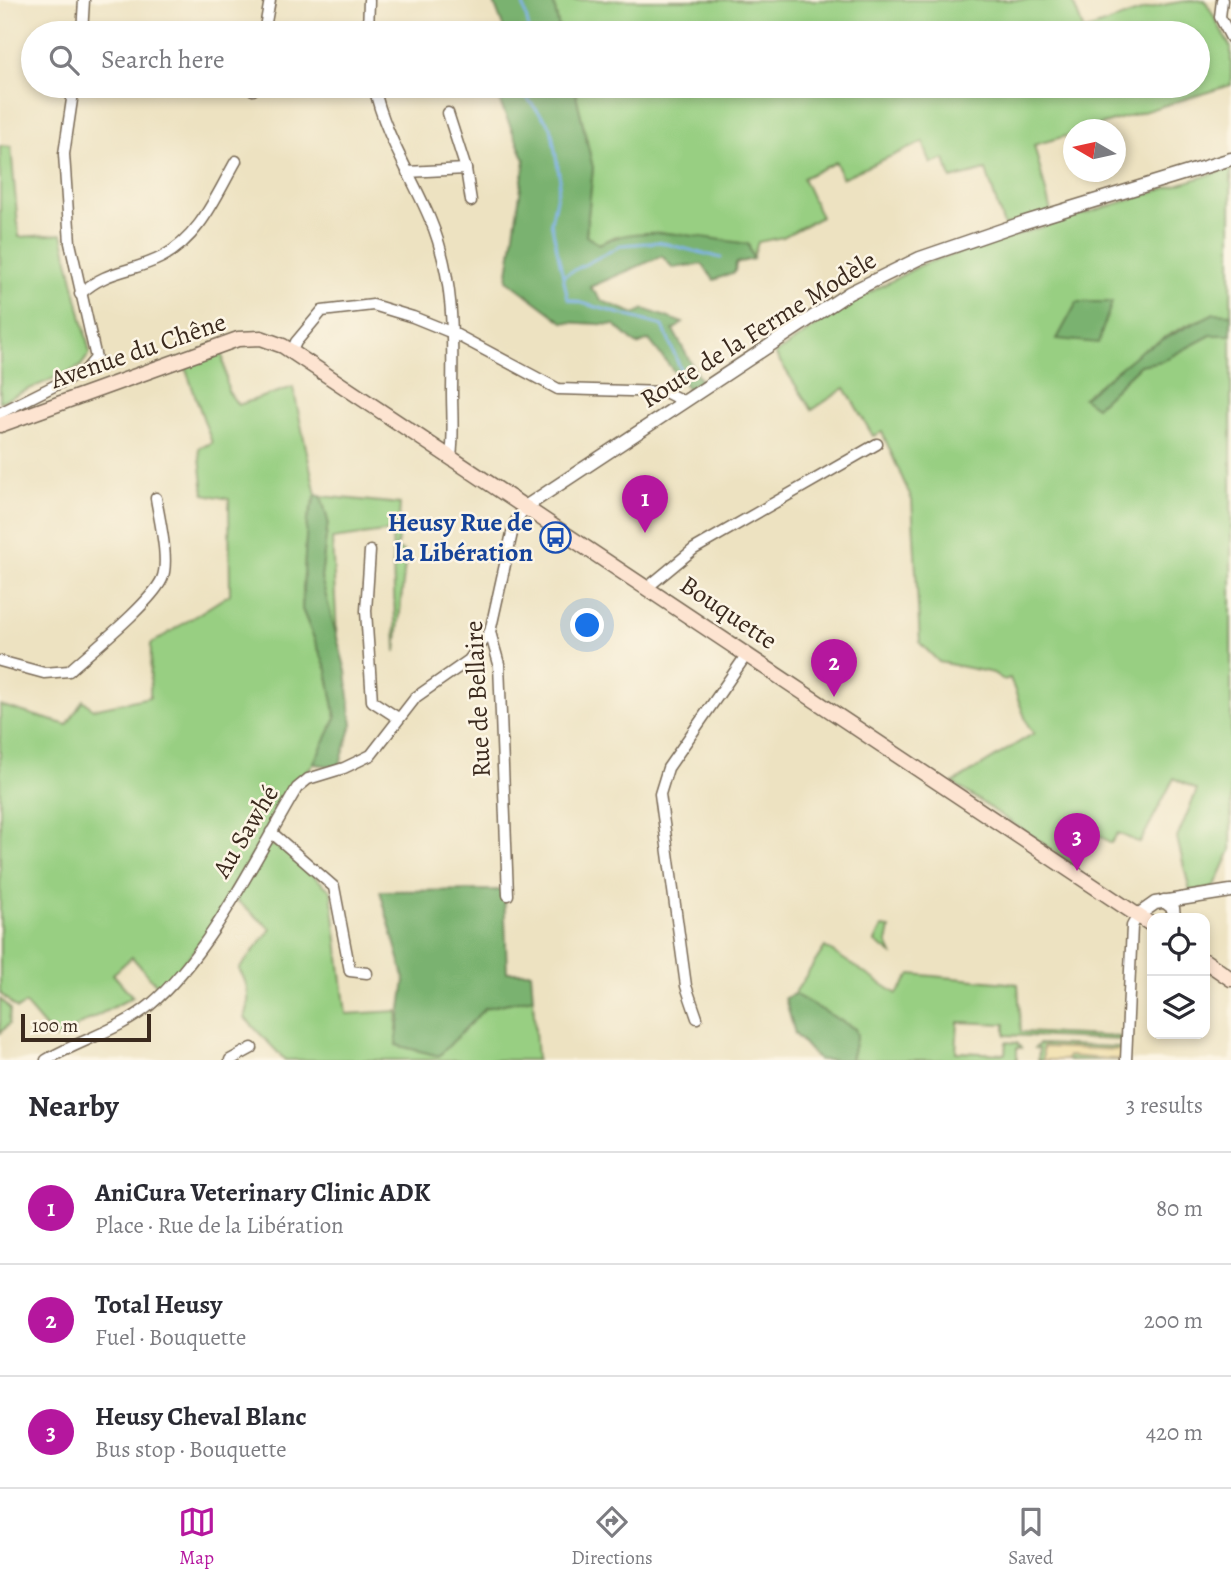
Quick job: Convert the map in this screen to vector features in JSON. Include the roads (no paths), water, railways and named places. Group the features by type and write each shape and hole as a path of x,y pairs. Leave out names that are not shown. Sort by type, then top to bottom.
{"main road":[{"name":"Avenue du Chêne","path":"0,425 239,339 261,338 292,351"},
{"name":"Bouquette","path":"292,351 1147,921"},
{"path":"1210,964 1231,979"}],"street":[{"path":"83,21 84,0"},
{"path":"266,21 270,0"},
{"path":"368,21 369,0"},
{"path":"1222,0 1220,17 1231,38"},
{"path":"0,413 91,366 96,358 70,243 64,163 72,98"},
{"path":"377,98 384,122 430,219 444,261 455,334 451,456"},
{"path":"448,113 466,169 471,201"},
{"name":"Route de la Ferme Modèle","path":"525,507 849,293 920,258 1022,223 1231,159"},
{"path":"80,293 107,274 128,271 162,257 194,234 236,161"},
{"path":"407,172 466,169"},
{"path":"292,351 296,342 322,311 373,305 455,334 558,389 601,388 665,392 676,395 683,401"},
{"path":"648,587 694,549 877,444"},
{"path":"0,661 44,673 69,671 145,600 162,579 164,552 156,498"},
{"name":"Rue de Bellaire","path":"508,895 500,676 490,632 514,524 525,507"},
{"path":"370,551 366,611 372,701 398,718"},
{"name":"Au Sawhé","path":"46,1060 133,1017 166,990 211,932 297,788 308,779 371,755 416,697 469,660 490,632"},
{"path":"696,1018 686,986 660,794 668,768 747,654"},
{"path":"271,832 334,887 350,971 367,973"},
{"path":"1126,1060 1132,926 1138,915 1145,907 1164,901 1188,900 1231,891"},
{"path":"1176,913 1188,900"},
{"path":"1164,901 1173,913"},
{"path":"230,1060 252,1048"}],"waterway":[{"path":"522,0 527,21"},
{"path":"527,98 551,127 560,180 551,222 568,299 663,326 684,378"},
{"path":"563,276 622,245 659,242 721,258"}],"place":[{"name":"AniCura Veterinary Clinic ADK","path":"645,533"},
{"name":"Heusy Rue de la Libération","path":"556,537"},
{"name":"Total Heusy","path":"834,697"},
{"name":"Heusy Cheval Blanc","path":"1077,871"}]}
